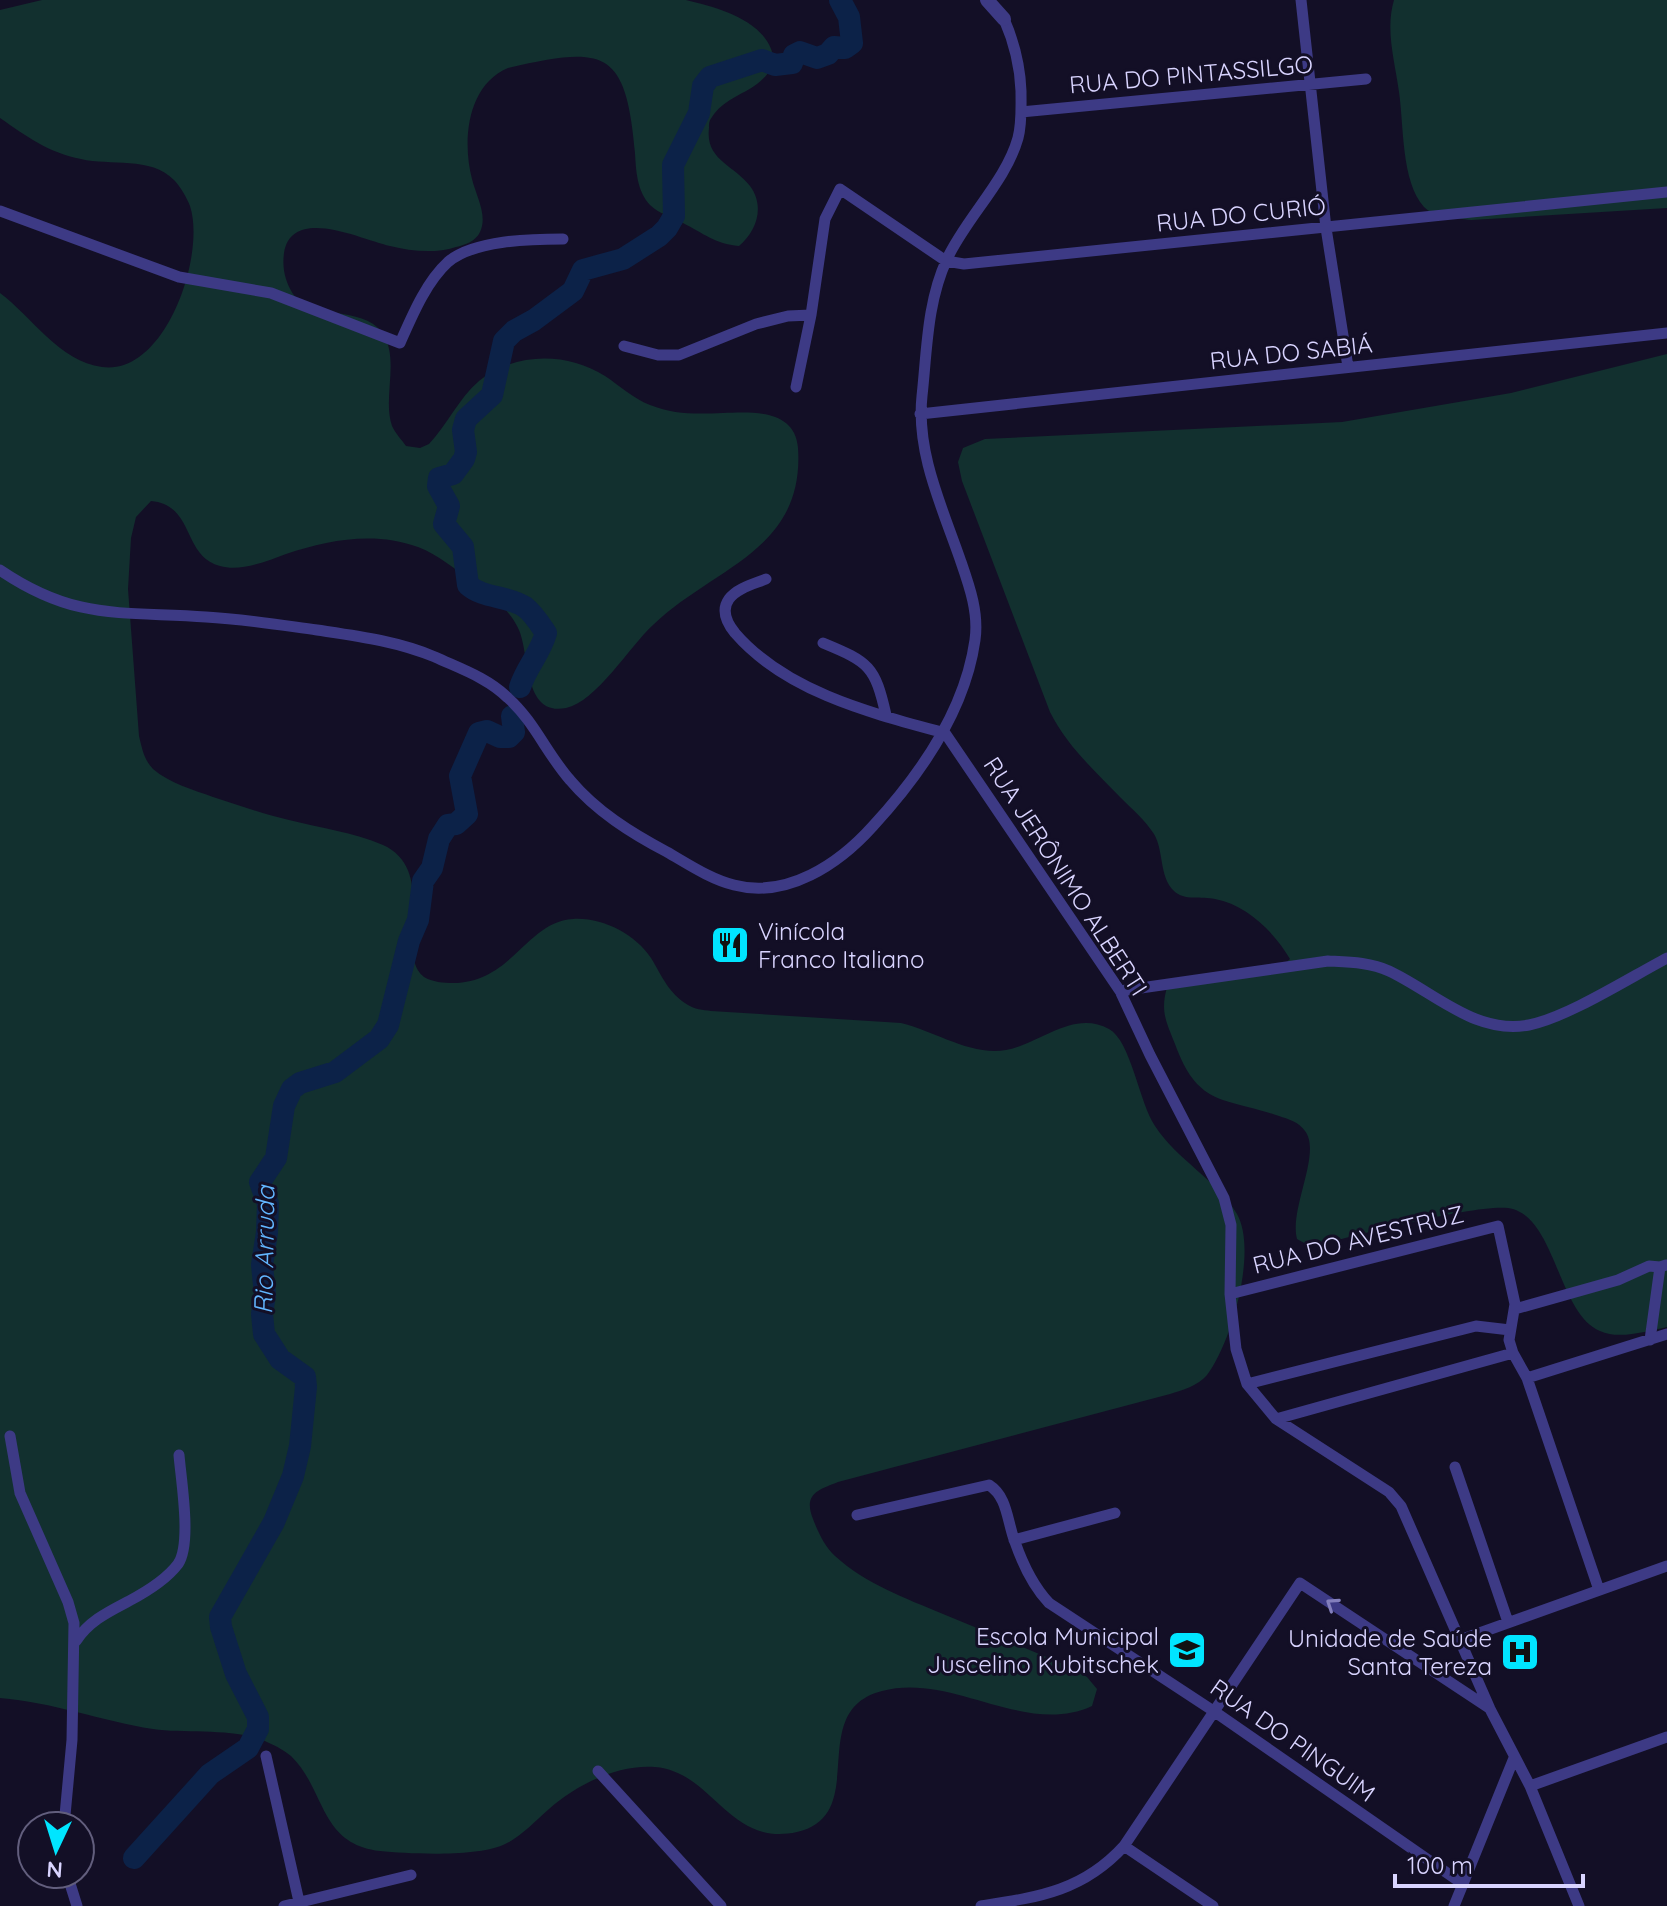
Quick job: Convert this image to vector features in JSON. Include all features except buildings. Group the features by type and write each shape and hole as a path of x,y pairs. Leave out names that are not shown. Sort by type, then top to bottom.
{"street":[{"path":"0,570 50,599 86,610 117,615 208,617 277,624 374,638 420,651 480,677 506,695 569,780 608,816 642,839 720,881 738,887 768,889 794,883 822,869 857,845 883,816 945,733 976,637 976,612 970,588 930,471 920,414 933,296 946,261 1017,140 1021,112 1020,67 1014,41 1004,19 987,0"},
{"path":"1301,0 1326,228 1348,367"},
{"name":"RUA DO PINTASSILGO","path":"1021,112 1366,79"},
{"path":"796,387 811,315 825,219 840,189 946,261"},
{"name":"RUA DO CURIÓ","path":"946,261 964,264 1667,192"},
{"path":"0,211 179,277 271,293 400,343 412,315 449,261 483,246 524,239 563,239"},
{"path":"624,346 658,355 679,355 756,324 788,316 811,315"},
{"name":"RUA DO SABIÁ","path":"920,414 1667,333"},
{"path":"766,579 735,592 726,603 725,615 730,627 764,662 800,683 945,733"},
{"path":"823,643 868,665 886,715"},
{"name":"RUA JERÔNIMO ALBERTI","path":"945,733 1120,991 1224,1198 1231,1225 1230,1294 1236,1349 1247,1384 1276,1419 1389,1492 1401,1506 1490,1709 1530,1786 1579,1906"},
{"path":"1120,991 1328,961 1361,963 1386,969 1476,1021 1502,1027 1526,1026 1550,1019 1667,958"},
{"name":"RUA DO AVESTRUZ","path":"1230,1294 1498,1226 1515,1309 1510,1330 1513,1353 1527,1378 1599,1590"},
{"path":"1515,1309 1618,1280 1649,1266 1663,1266 1650,1340"},
{"path":"1247,1384 1476,1326 1510,1330"},
{"path":"1527,1378 1667,1334"},
{"path":"1276,1419 1513,1353"},
{"path":"10,1436 20,1493 68,1602 75,1642 72,1740 65,1810"},
{"path":"75,1642 84,1628 162,1580 178,1564 183,1552 184,1535 179,1455"},
{"path":"1455,1467 1508,1622"},
{"name":"RUA DO PINGUIM","path":"857,1515 989,1485 998,1491 1003,1500 1014,1540 1035,1588 1049,1603 1215,1712 1463,1884"},
{"path":"1014,1540 1115,1513"},
{"path":"1460,1640 1667,1566"},
{"path":"981,1906 1047,1895 1072,1885 1108,1864 1124,1846 1300,1583 1490,1709"},
{"path":"1530,1786 1667,1737"},
{"path":"266,1756 300,1904"},
{"path":"1454,1906 1514,1758"},
{"path":"598,1771 721,1906"},
{"path":"1124,1846 1213,1906"},
{"path":"284,1906 411,1875"}],"green space":[{"path":"42,0 686,0 729,13 756,28 765,39 772,51 774,66 757,84 722,106 709,123 711,148 750,186 757,202 754,226 739,246 710,238 650,205 642,194 638,180 631,118 625,92 616,74 604,63 567,57 508,68 494,76 476,101 468,132 468,148 472,179 483,219 480,232 473,240 448,249 423,251 314,228 300,231 290,239 283,264 288,284 301,302 362,319 381,331 390,353 389,415 393,429 406,446 420,448 429,444 479,381 493,371 525,360 558,359 590,368 638,399 668,411 695,414 759,413 781,420 795,435 798,448 796,483 787,511 771,534 751,553 653,625 589,695 566,708 552,708 541,702 534,692 521,636 509,613 426,550 385,539 351,539 302,549 254,565 236,568 220,566 199,552 175,511 151,501 136,517 131,538 128,589 139,736 150,765 174,782 260,812 348,833 383,845 400,857 409,873 413,892 416,966 424,977 431,980 453,983 473,980 505,963 543,930 557,923 584,919 606,924 636,942 651,958 676,996 699,1009 901,1023 966,1046 993,1051 1018,1047 1070,1025 1083,1023 1096,1024 1117,1036 1155,1126 1228,1202 1243,1230 1245,1250 1239,1297 1225,1342 1207,1375 1195,1385 1170,1394 838,1482 814,1494 810,1504 813,1519 825,1544 847,1566 900,1596 1068,1666 1087,1677 1097,1689 1092,1706 1067,1713 1041,1714 935,1690 908,1687 882,1691 859,1702 846,1719 831,1806 819,1822 797,1832 774,1834 754,1829 737,1819 692,1781 675,1772 641,1767 612,1773 585,1784 503,1845 460,1853 425,1854 380,1851 345,1838 334,1827 311,1784 291,1756 257,1738 228,1733 153,1729 39,1703 0,1698 0,293 73,357 102,367 125,365 145,352 162,333 176,308 192,253 193,227 185,196 165,172 142,165 92,161 58,153 0,118 0,10"},
{"path":"1394,0 1667,0 1667,208 1471,220 1429,211 1417,196 1407,168 1391,34"},
{"path":"1667,354 1667,1327 1616,1335 1600,1331 1586,1321 1575,1307 1539,1231 1527,1217 1513,1209 1451,1214 1325,1243 1306,1244 1297,1239 1297,1213 1310,1153 1305,1131 1290,1120 1228,1101 1203,1089 1184,1064 1164,1008 1168,984 1281,967 1290,959 1268,930 1238,907 1215,899 1183,896 1174,891 1166,879 1157,841 1150,829 1064,736 1050,712 962,481 958,462 963,448 985,439 1342,422 1511,393"}],"waterway":[{"name":"Rio Arruda","path":"520,687 546,633 525,607 511,600 481,593 468,585 463,547 444,524 449,506 438,486 439,478 453,474 464,459 463,430 466,419 492,395 504,341 514,331 573,291 583,270 623,259 667,228 674,216 673,165 699,113 703,86 710,77 762,60 775,65 792,63 794,55 800,52 817,58 828,54 834,47 845,48 852,43 849,17 840,0"},
{"name":"Rio Arruda","path":"134,1858 210,1774 248,1748 258,1729 258,1717 236,1674 220,1617 274,1522 293,1476 300,1446 305,1377 280,1359 264,1334 262,1314 265,1294 262,1265 268,1204 260,1182 276,1158 284,1106 292,1089 300,1083 335,1072 379,1039 388,1025 409,941 418,920 423,881 432,868 439,839 448,825 456,824 467,814 460,776 479,733 487,731 509,737 514,732 512,716"}],"place":[{"name":"Vinícola Franco Italiano","path":"730,945"},
{"name":"Escola Municipal Juscelino Kubitschek","path":"1187,1650"},
{"name":"Unidade de Saúde Santa Tereza","path":"1520,1652"}]}
